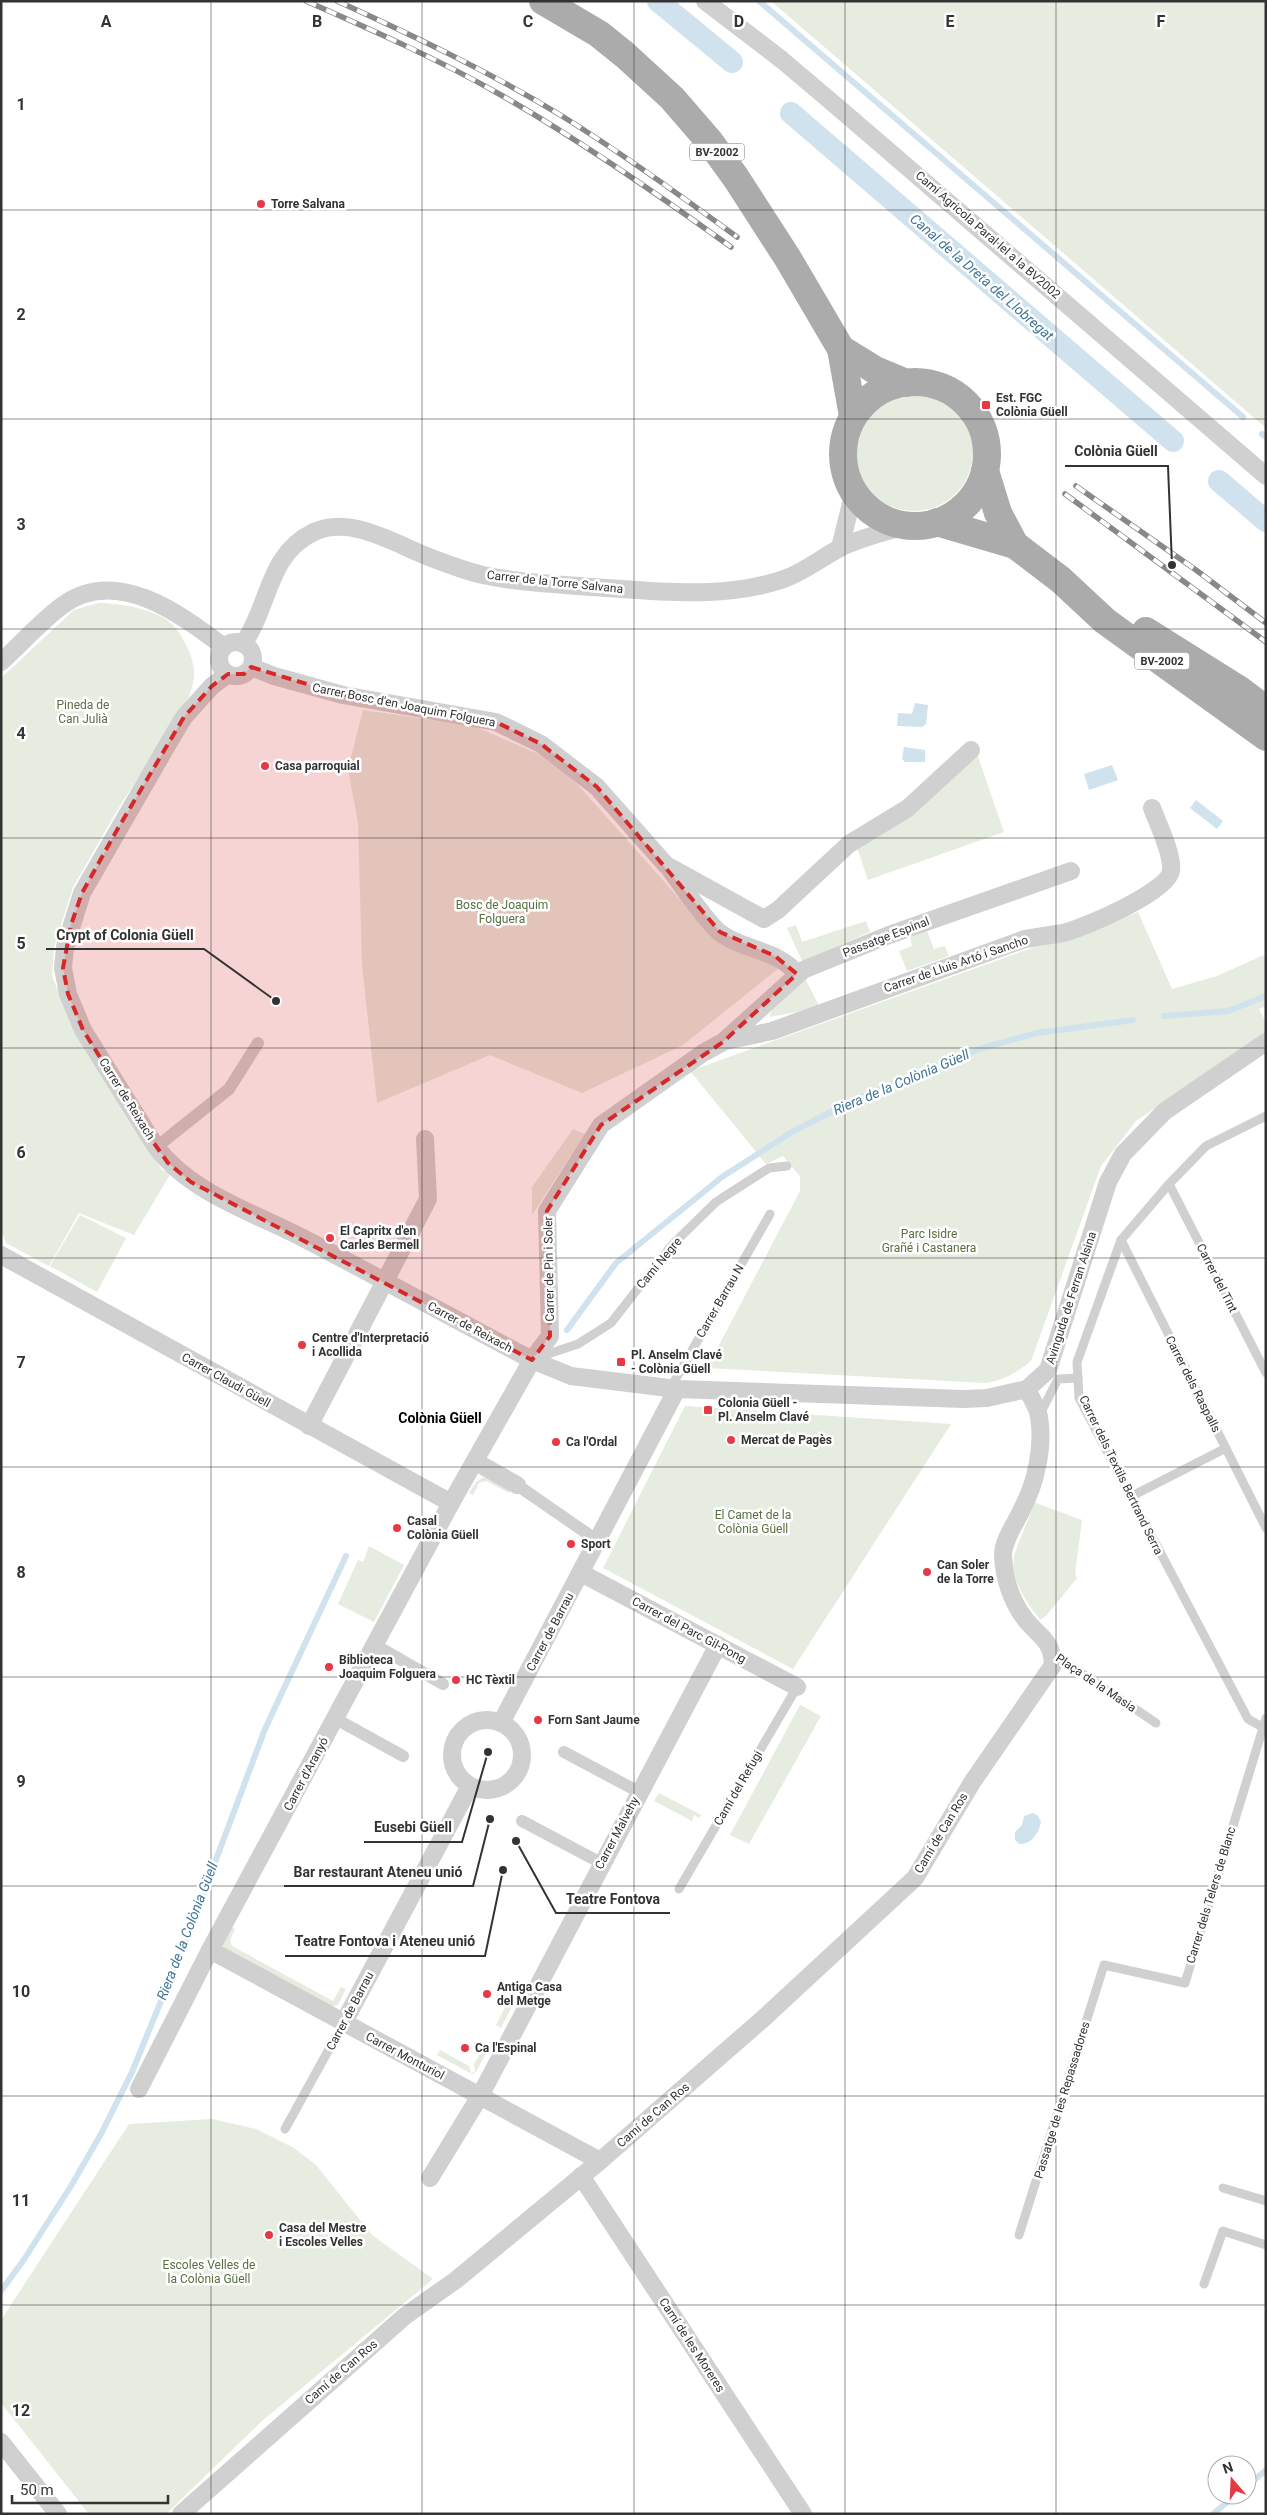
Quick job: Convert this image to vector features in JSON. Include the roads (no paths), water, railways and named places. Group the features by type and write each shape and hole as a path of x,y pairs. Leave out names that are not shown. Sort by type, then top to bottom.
{"main road":[{"name":"BV-2002","path":"543,1 599,34 658,84 684,111 736,178 787,257 841,349 853,416"},
{"name":"BV-2002","path":"841,349 875,370 906,383"},
{"name":"BV-2002","path":"985,471 973,497 952,516 921,526 904,526 892,523 870,512 860,503 844,468 844,443 853,416 873,394 896,384 906,383 929,383 946,388 969,406 977,416 986,446 985,471 998,513 1015,545"},
{"name":"BV-2002","path":"937,522 1015,545 1061,580 1105,621 1266,737"},
{"name":"BV-2002","path":"1061,580 1175,647 1266,710"}],"street":[{"name":"Camí Agricola Paral·lel a la BV2002","path":"705,1 782,60 1266,476"},
{"path":"840,548 854,491"},
{"name":"Carrer de la Torre Salvana","path":"243,644 254,628 268,586 285,554 304,538 325,529 350,528 369,533 444,563 496,578 567,585 700,592 738,590 785,578 808,568 840,548 904,526"},
{"path":"1,662 62,606 82,595 107,590 143,598 168,607 224,646"},
{"path":"233,642 243,644 251,651 252,666 244,674 228,674 220,667 221,651 224,646 233,642"},
{"name":"Carrer Bosc d'en Joaquim Folguera","path":"252,666 274,676 343,695 496,722 541,744 597,787 666,864 764,919 778,910 849,844 908,808 971,750"},
{"name":"Carrer de Reixach","path":"228,674 212,686 184,717 82,893 65,947 63,968 68,994 83,1030 148,1136 168,1162 190,1182 386,1282 532,1360 571,1376 674,1388"},
{"name":"Carrer de Lluis Artó i Sancho","path":"724,1042 772,1031 1025,938 1064,932 1091,924 1141,898 1162,885 1171,872 1171,862 1152,808"},
{"path":"666,864 720,932 790,964 797,974"},
{"name":"Passatge Espinal","path":"724,1042 797,974 889,935 1071,871"},
{"path":"164,1141 229,1090 258,1042"},
{"name":"Carrer de Pin i Soler","path":"476,1462 532,1360 550,1336 547,1211 601,1125 703,1053 724,1042"},
{"name":"Avinguda de Ferran Alsina","path":"1028,1389 1048,1370 1108,1182 1123,1154 1165,1111 1266,1042"},
{"path":"309,1426 386,1282 428,1198 425,1139"},
{"name":"Carrer Claudi Güell","path":"1,1255 451,1503"},
{"path":"674,1388 964,1399 987,1398 1028,1389"},
{"name":"Carrer de Barrau","path":"501,1723 598,1541 674,1388"},
{"name":"Plaça de la Masia","path":"1028,1389 1039,1416 1040,1439 1031,1490 1003,1552 1005,1574 1014,1601 1025,1619 1049,1644 1052,1653"},
{"path":"476,1462 517,1485 598,1541"},
{"name":"Carrer d'Aranyó","path":"139,2089 210,1950 451,1503 476,1462"},
{"name":"Carrer del Parc Gil-Pong","path":"581,1572 797,1687"},
{"path":"375,1645 443,1684"},
{"name":"Carrer Malvehy","path":"430,2178 480,2096 601,1863 718,1646"},
{"name":"Camí de Can Ros","path":"180,2514 405,2316 456,2280 600,2161 765,2017 915,1878 973,1781 1053,1666 1052,1653"},
{"path":"336,1719 403,1756"},
{"path":"490,1720 511,1728 520,1743 522,1759 519,1770 512,1780 503,1786 481,1790 470,1786 461,1779 454,1769 453,1745 458,1734 466,1726 478,1721 490,1720"},
{"path":"564,1752 639,1792"},
{"name":"Carrer de Barrau","path":"344,2022 470,1786"},
{"path":"522,1821 601,1863"},
{"name":"Carrer Monturiol","path":"210,1950 600,2161"},
{"name":"Camí de les Moreres","path":"581,2176 803,2514"},
{"path":"1,2442 58,2514"}],"lane":[{"name":"Carrer dels Textils Bertrand Serra","path":"1264,1729 1248,1719 1130,1497 1080,1398 1077,1362 1121,1240 1169,1184 1206,1146 1266,1116"},
{"name":"Camí Negre","path":"532,1360 578,1344 611,1323 672,1245 716,1202 769,1168 787,1166"},
{"name":"Carrer del Tint","path":"1169,1184 1266,1373"},
{"name":"Carrer Barrau N","path":"674,1388 770,1214"},
{"name":"Carrer dels Raspalls","path":"1121,1240 1266,1528"},
{"path":"1039,1416 1058,1379 1078,1378"},
{"path":"1130,1497 1226,1448"},
{"name":"Plaça de la Masia","path":"1052,1653 1156,1723"},
{"name":"Camí del Refugi","path":"679,1889 797,1687"},
{"path":"1264,1729 1266,1718"},
{"name":"Carrer dels Telers de Blanc","path":"1104,1966 1185,1983 1264,1729"},
{"name":"Passatge de les Repassadores","path":"1019,2235 1104,1966"},
{"name":"Carrer de Barrau","path":"285,2129 344,2022"},
{"path":"1223,2188 1266,2200"},
{"path":"1204,2284 1223,2231 1266,2245"}],"water":[{"path":"915,703 928,705 926,724 922,727 897,726 898,713 912,714"},
{"path":"904,747 925,750 925,762 905,762 902,759"},
{"path":"1112,765 1118,780 1089,790 1084,774"},
{"path":"1196,800 1223,821 1217,829 1190,808"},
{"path":"1033,1813 1038,1816 1041,1822 1039,1830 1031,1840 1024,1844 1019,1844 1015,1840 1015,1832 1022,1825 1024,1816"}],"waterway":[{"name":"Canal de la Dreta del Llobregat","path":"658,1 732,62"},
{"path":"759,1 1243,417"},
{"name":"Canal de la Dreta del Llobregat","path":"791,113 1173,441"},
{"path":"1262,434 1266,437"},
{"name":"Canal de la Dreta del Llobregat","path":"1219,481 1266,521"},
{"name":"Riera de la Colònia Güell","path":"1164,1016 1228,1011 1266,996"},
{"name":"Riera de la Colònia Güell","path":"567,1330 616,1263 722,1177 792,1132 858,1098 982,1048 1037,1033 1133,1020"},
{"name":"Riera de la Colònia Güell","path":"1,2291 23,2261 71,2186 101,2134 132,2072 184,1945 265,1729 346,1556"},
{"path":"1257,2478 1266,2470"},
{"path":"1213,2514 1224,2505"}],"railway":[{"path":"306,1 429,57 501,95 618,168 731,247"},
{"path":"337,1 451,55 535,100 585,130 673,190 737,237"},
{"path":"1076,486 1196,570 1266,623"},
{"path":"1065,494 1266,642"}],"place":[{"name":"Torre Salvana","path":"261,204"},
{"name":"Est. FGC Colònia Güell","path":"986,405"},
{"name":"Colònia Güell","path":"1172,565"},
{"name":"Casa parroquial","path":"265,766"},
{"name":"Crypt of Colonia Güell","path":"276,1001"},
{"name":"El Capritx d'en Carles Bermell","path":"330,1238"},
{"name":"Centre d'Interpretació i Acollida","path":"302,1345"},
{"name":"Pl. Anselm Clavé - Colònia Güell","path":"621,1362"},
{"name":"Colonia Güell - Pl. Anselm Clavé","path":"708,1410"},
{"name":"Mercat de Pagès","path":"731,1440"},
{"name":"Ca l'Ordal","path":"556,1442"},
{"name":"Casal Colònia Güell","path":"397,1528"},
{"name":"Sport","path":"571,1544"},
{"name":"Can Soler de la Torre","path":"927,1572"},
{"name":"Biblioteca Joaquim Folguera","path":"329,1667"},
{"name":"HC Tèxtil","path":"456,1680"},
{"name":"Forn Sant Jaume","path":"538,1720"},
{"name":"Eusebi Güell","path":"488,1752"},
{"name":"Bar restaurant Ateneu unió","path":"490,1819"},
{"name":"Teatre Fontova","path":"516,1841"},
{"name":"Teatre Fontova i Ateneu unió","path":"503,1870"},
{"name":"Antiga Casa del Metge","path":"487,1994"},
{"name":"Ca l'Espinal","path":"465,2048"},
{"name":"Casa del Mestre i Escoles Velles","path":"269,2235"}],"district":[{"name":"Colònia Güell","path":"440,1418"}],"park label":[{"name":"Pineda de Can Julià","path":"83,712"},
{"name":"Bosc de Joaquim Folguera","path":"502,912"},
{"name":"Parc Isidre Grañé i Castanera","path":"929,1241"},
{"name":"El Camet de la Colònia Güell","path":"753,1522"},
{"name":"Escoles Velles de la Colònia Güell","path":"209,2272"}]}
